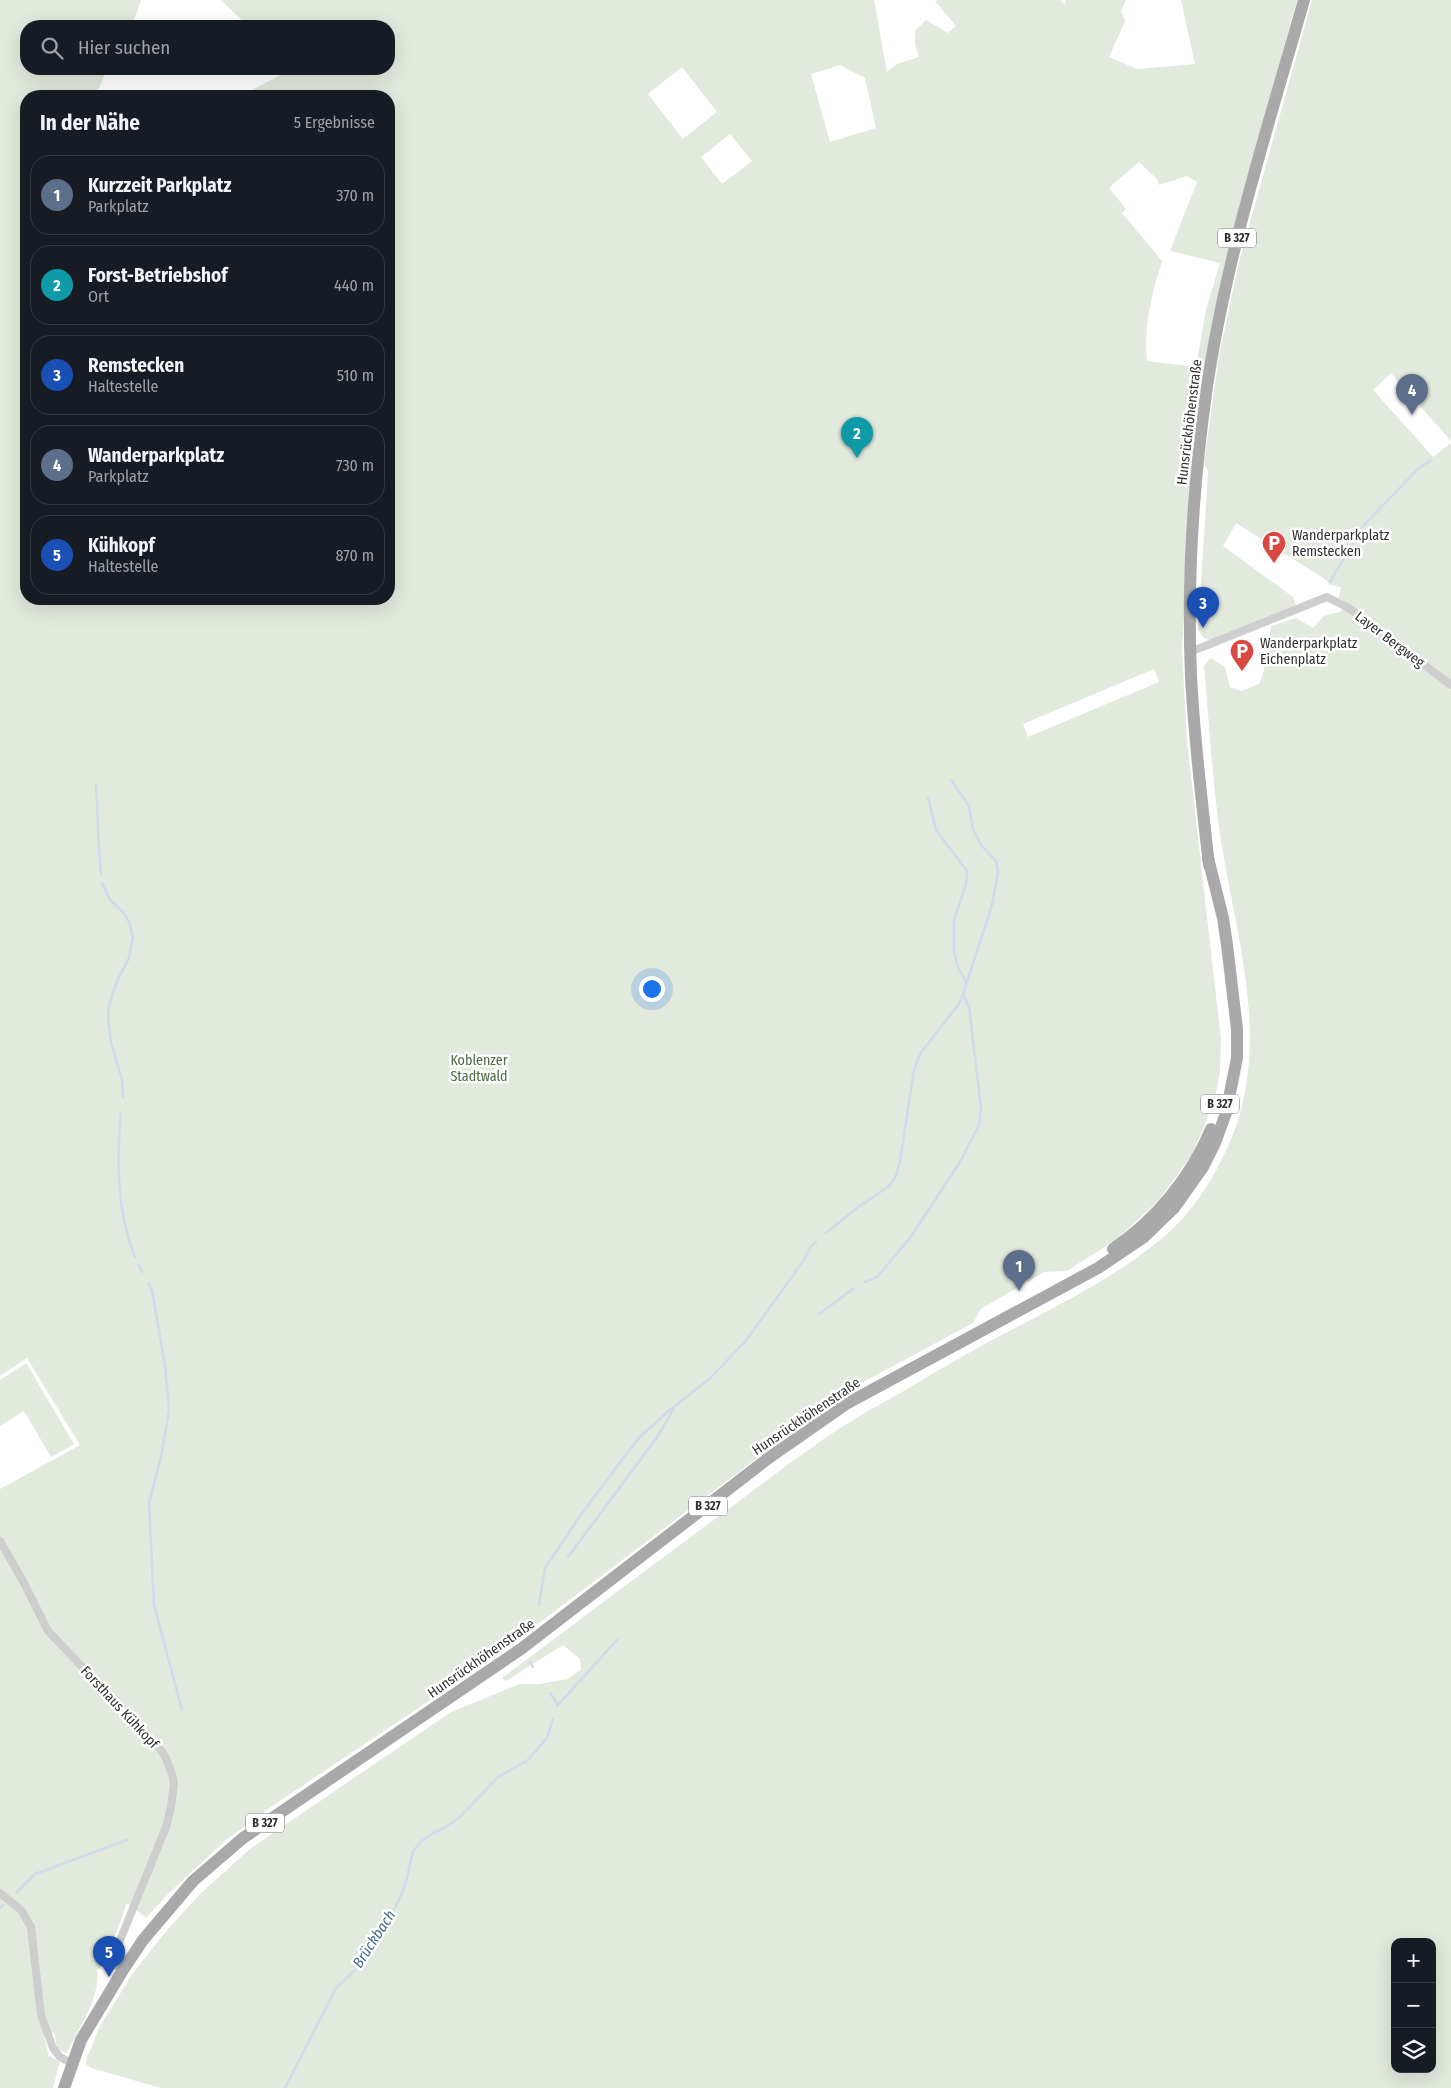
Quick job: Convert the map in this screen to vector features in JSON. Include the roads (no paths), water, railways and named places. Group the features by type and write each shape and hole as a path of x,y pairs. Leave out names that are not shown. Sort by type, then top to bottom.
{"main road":[{"name":"Hunsrückhöhenstraße","path":"64,2088 72,2063 93,2018 143,1940 194,1881 243,1838 513,1655 770,1458 846,1404 992,1324 1094,1262 1153,1217 1180,1184 1207,1140 1224,1088 1229,1040 1196,748 1190,652 1190,584 1194,505 1205,401 1215,341 1239,231 1304,0"}],"street":[{"name":"Layer Bergweg","path":"1190,652 1327,597 1347,607 1451,684"},
{"name":"Forsthaus Kühkopf","path":"0,1540 48,1631 158,1746 170,1766 173,1792 166,1827 124,1926 116,1954 116,1966 123,1970"},
{"path":"0,1893 13,1902 31,1927 41,2016 53,2048 60,2056 72,2063"}],"waterway":[{"path":"1330,582 1363,526 1419,468 1431,460"},
{"path":"826,1233 857,1208 889,1186 896,1176 914,1070 920,1054 959,1004 992,905 998,872 996,861 981,845 973,829 969,806 951,780"},
{"path":"96,784 101,874"},
{"path":"928,797 936,830 967,871 966,884 954,920 954,952 958,967 967,984"},
{"path":"102,883 110,900 124,913 129,922 133,937 129,958 117,981 109,1005 108,1018 111,1042 122,1080 123,1097"},
{"path":"865,1282 877,1277 910,1238 960,1162 979,1125 981,1107 969,1007 963,994"},
{"path":"121,1113 118,1167 119,1186 129,1240 135,1257"},
{"path":"539,1605 545,1568 582,1513 624,1457 639,1438 666,1413 709,1379 745,1342 804,1260 811,1246 816,1242"},
{"path":"139,1265 142,1272"},
{"path":"148,1283 152,1290 165,1366 169,1410 161,1457 149,1503 154,1605 182,1710"},
{"path":"819,1314 853,1289"},
{"path":"568,1557 658,1436 674,1408"},
{"name":"Brückbach","path":"557,1706 617,1640"},
{"path":"530,1662 533,1667"},
{"path":"550,1693 558,1705"},
{"name":"Brückbach","path":"285,2088 336,1988 354,1971 396,1906 405,1886 413,1851 433,1833 460,1817 498,1777 528,1760 547,1738 553,1719"},
{"path":"17,1892 35,1874 127,1840"},
{"path":"0,1908 3,1905"}],"place":[{"name":"Wanderparkplatz","path":"1412,415"},
{"name":"Forst-Betriebshof","path":"857,458"},
{"name":"Wanderparkplatz Remstecken","path":"1274,564"},
{"name":"Remstecken","path":"1203,628"},
{"name":"Wanderparkplatz Eichenplatz","path":"1242,672"},
{"name":"Kurzzeit Parkplatz","path":"1019,1291"},
{"name":"Kühkopf","path":"109,1977"}],"park label":[{"name":"Koblenzer Stadtwald","path":"479,1068"}]}
